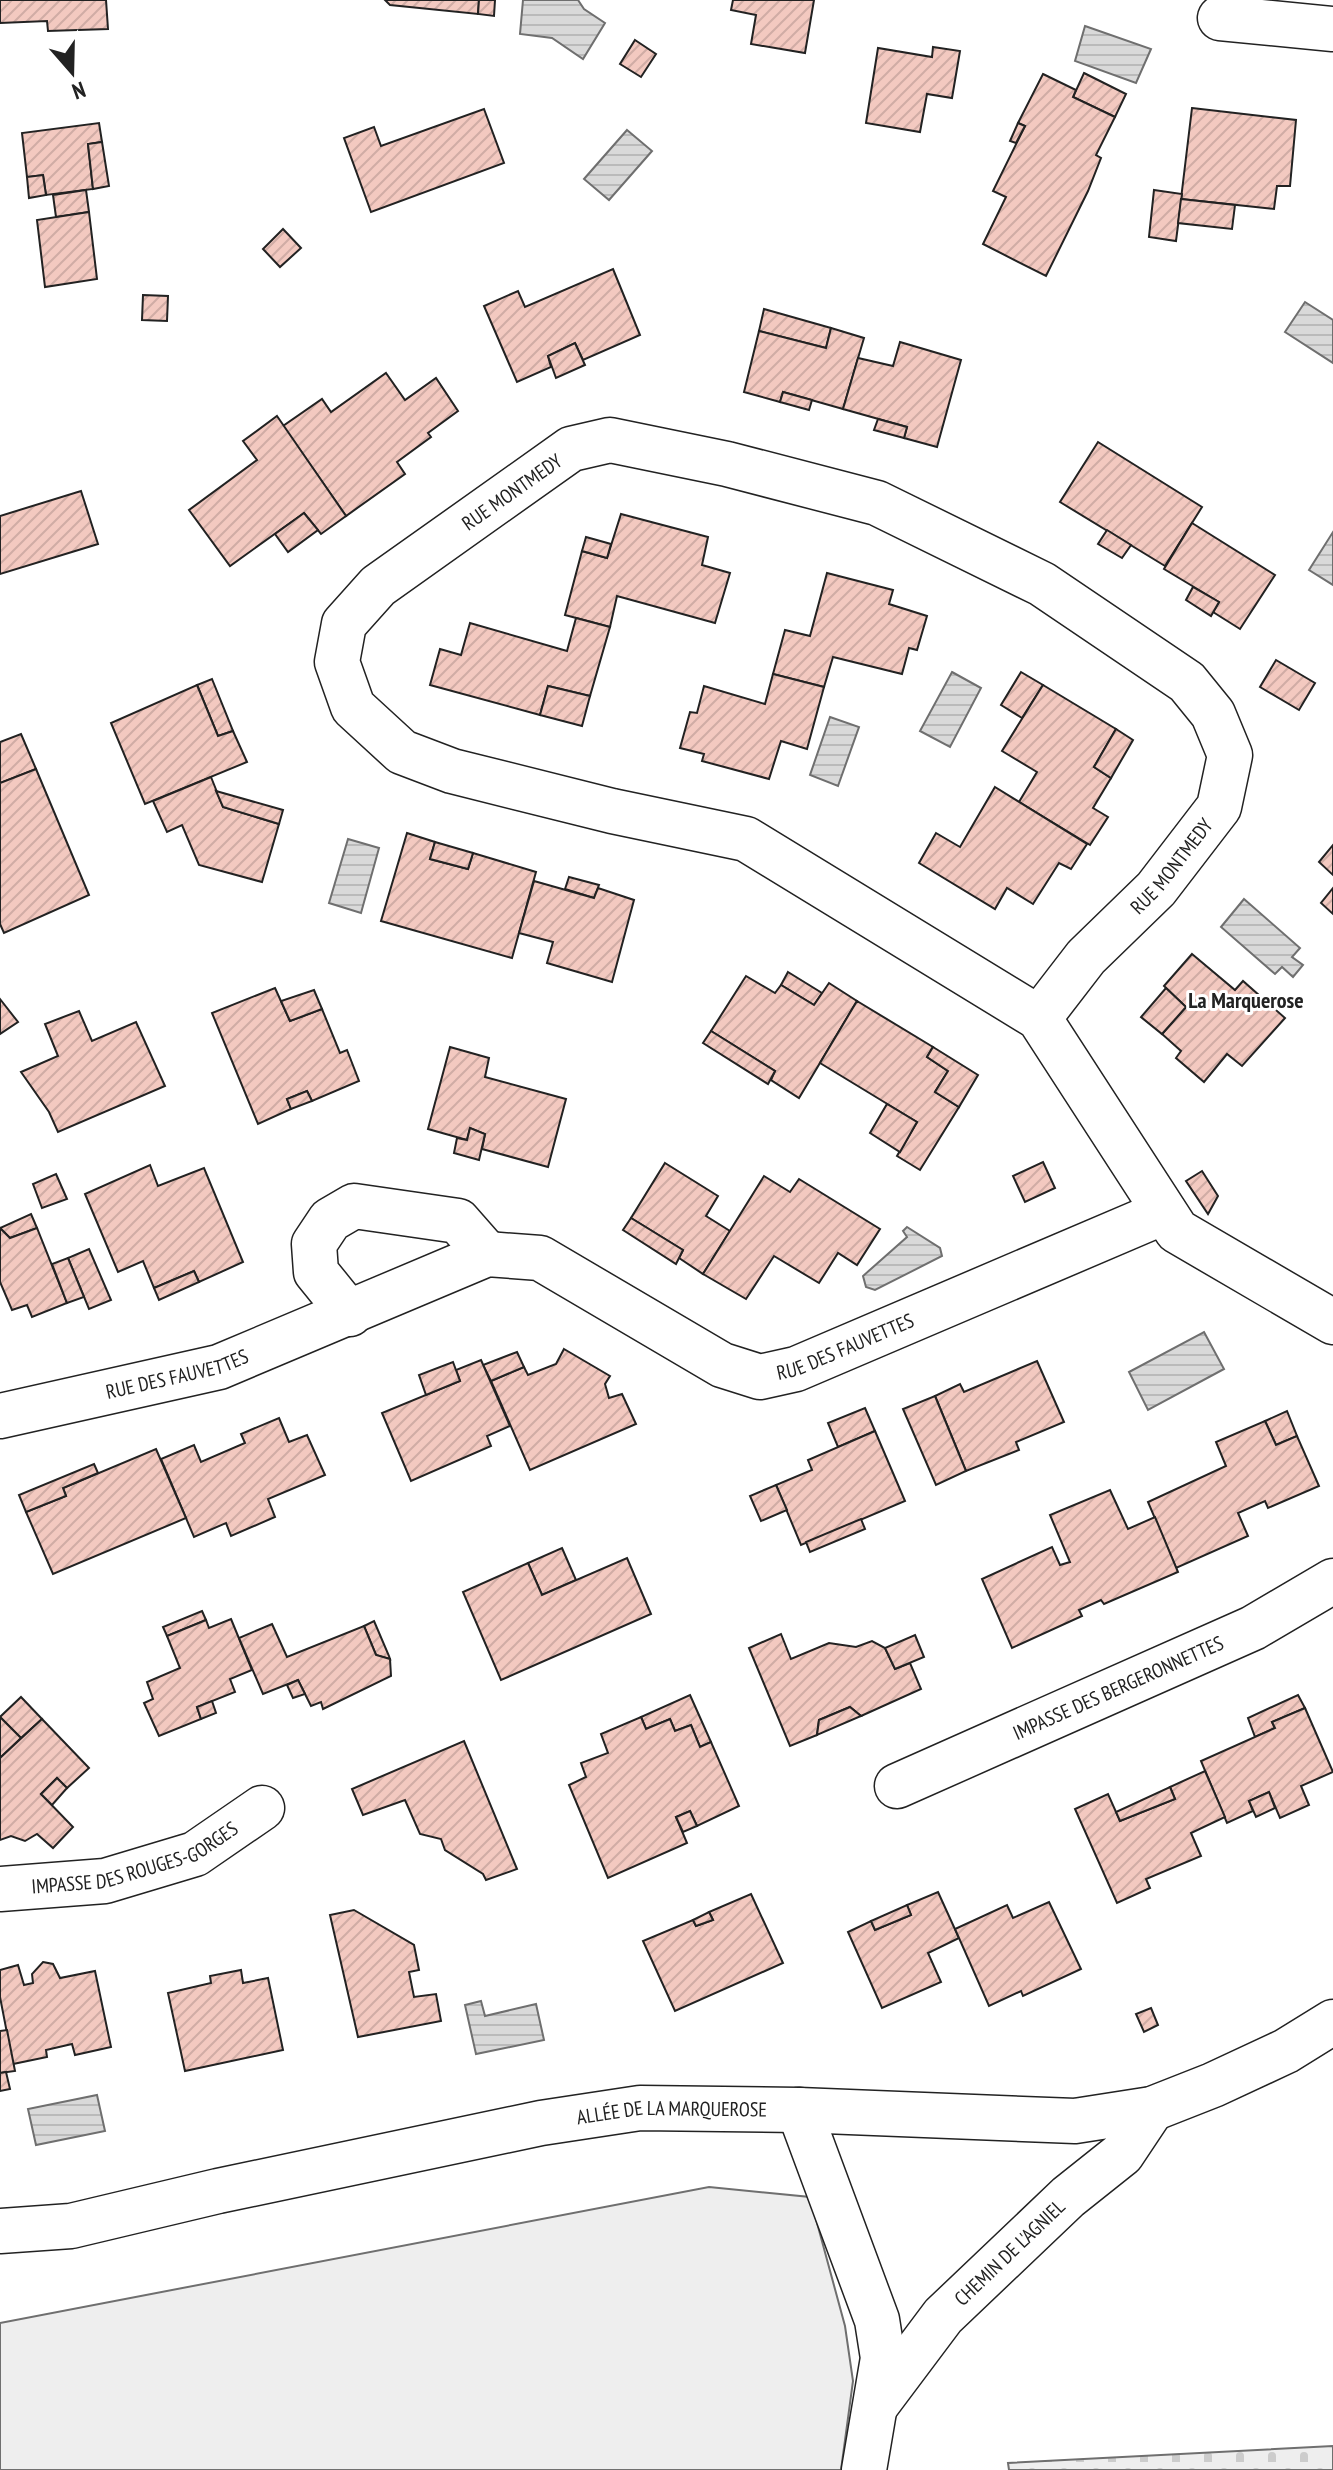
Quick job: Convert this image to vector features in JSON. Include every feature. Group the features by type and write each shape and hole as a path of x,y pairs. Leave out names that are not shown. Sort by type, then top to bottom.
{"street":[{"path":"1220,18 1333,29"},
{"name":"RUE MONTMEDY","path":"1039,1018 1086,957 1156,889 1219,807 1230,755 1213,714 1187,682 1042,584 877,503 727,464 610,440 571,449 378,586 344,624 337,662 353,707 402,752 452,771 612,811 746,839 1039,1018 1177,1231 1333,1322"},
{"path":"350,1314 316,1272 314,1244 330,1220 354,1206 458,1221 487,1254"},
{"name":"RUE DES FAUVETTES","path":"0,1416 219,1367 487,1254 540,1258 722,1365 760,1377 796,1369 1164,1212"},
{"name":"IMPASSE DES BERGERONNETTES","path":"897,1786 1253,1628 1333,1581"},
{"name":"IMPASSE DES ROUGES-GORGES","path":"0,1889 105,1881 195,1854 262,1808"},
{"name":"ALLÉE DE LA MARQUEROSE","path":"0,2231 71,2226 218,2191 541,2123 640,2108 799,2110 1075,2121 1152,2109 1286,2051 1333,2022"},
{"name":"CHEMIN DE L'AGNIEL","path":"877,2404 943,2316 1068,2197 1122,2154 1152,2109"},
{"name":"CHEMIN DE L'AGNIEL","path":"799,2110 877,2320 883,2358 864,2470"}],"green space":[{"path":"709,2187 810,2197 845,2326 853,2381 841,2470 0,2470 0,2323"},
{"path":"1333,2446 1333,2470 1009,2470 1008,2463"}],"shaded area":[{"path":"523,0 578,0 584,9 605,23 583,59 552,38 520,34"},
{"path":"1085,26 1151,49 1136,83 1075,61"},
{"path":"627,130 652,151 609,200 584,179"},
{"path":"1305,302 1333,320 1333,363 1285,332"},
{"path":"1333,532 1333,585 1309,570"},
{"path":"952,672 981,688 950,747 920,731"},
{"path":"830,717 859,727 838,786 810,775"},
{"path":"348,839 379,848 361,913 329,903"},
{"path":"1244,899 1300,948 1292,957 1303,965 1293,977 1282,967 1275,974 1221,927"},
{"path":"907,1227 940,1248 942,1256 875,1290 866,1287 863,1276 907,1237 903,1231"},
{"path":"1204,1332 1224,1369 1148,1410 1129,1372"},
{"path":"481,2001 485,2016 536,2004 544,2040 476,2054 465,2005"},
{"path":"97,2095 105,2131 36,2145 28,2109"}],"building":[{"path":"0,0 106,0 108,29 48,31 47,21 0,23"},
{"path":"385,0 479,0 478,14 390,5"},
{"path":"479,0 495,0 494,16 478,14"},
{"path":"733,0 814,0 805,53 751,44 756,15 731,10"},
{"path":"635,40 656,54 641,77 620,64"},
{"path":"933,47 960,51 952,98 927,94 920,132 866,123 878,48 932,57"},
{"path":"1084,73 1126,94 1115,117 1073,97"},
{"path":"1043,74 1076,90 1073,97 1115,117 1096,155 1101,158 1088,191 1046,276 983,244 1006,197 993,191 1025,126 1018,123"},
{"path":"1192,108 1296,120 1290,186 1277,186 1274,209 1181,199"},
{"path":"484,109 504,163 371,212 344,138 374,127 381,146"},
{"path":"99,123 102,142 88,144 93,189 46,195 43,175 27,177 22,133"},
{"path":"1018,123 1025,126 1016,143 1010,141"},
{"path":"102,142 109,186 93,189 88,144"},
{"path":"43,175 46,195 29,198 27,177"},
{"path":"86,190 89,212 56,217 53,195"},
{"path":"1154,190 1182,194 1176,241 1149,237"},
{"path":"1181,199 1235,205 1232,229 1178,223"},
{"path":"89,212 97,279 45,287 37,220"},
{"path":"283,229 301,248 280,267 263,249"},
{"path":"613,269 640,335 583,360 575,343 548,356 551,367 517,382 484,306 518,291 525,307"},
{"path":"143,295 168,296 167,321 142,320"},
{"path":"764,309 831,328 826,348 759,331"},
{"path":"831,328 864,338 843,409 783,392 780,402 744,392 759,331 826,348"},
{"path":"900,342 961,360 937,447 904,438 907,427 843,409 858,358 893,366"},
{"path":"575,343 585,365 556,378 548,356"},
{"path":"386,373 405,400 436,378 458,411 428,433 431,437 397,462 405,474 346,516 283,426 322,399 331,412"},
{"path":"783,392 812,400 809,410 780,402"},
{"path":"277,416 346,516 321,534 304,513 230,566 189,510 257,460 243,441"},
{"path":"878,419 907,427 904,438 874,430"},
{"path":"1098,442 1202,507 1165,566 1060,502"},
{"path":"81,491 98,544 0,574 0,516"},
{"path":"304,513 318,530 288,552 275,534"},
{"path":"621,514 708,537 702,565 730,573 715,623 617,596 610,627 565,615 582,551 607,558"},
{"path":"1192,523 1275,575 1240,629 1213,612 1219,602 1164,569"},
{"path":"1107,530 1131,545 1122,558 1098,544"},
{"path":"586,537 611,544 607,558 582,551"},
{"path":"827,573 893,590 889,604 927,616 917,650 909,648 902,674 833,657 824,687 773,674 785,630 810,636"},
{"path":"1193,587 1219,602 1211,616 1186,600"},
{"path":"576,618 610,627 590,696 548,686 540,715 430,685 440,649 461,655 470,623 567,651"},
{"path":"1276,660 1315,683 1299,710 1260,687"},
{"path":"1021,672 1043,685 1022,718 1001,705"},
{"path":"773,674 824,687 807,749 781,741 769,779 702,761 704,754 680,748 690,712 697,713 704,686 765,704"},
{"path":"212,679 233,731 218,736 197,685"},
{"path":"197,685 218,736 233,731 247,762 145,804 111,723"},
{"path":"1043,685 1116,729 1094,767 1111,778 1093,808 1108,817 1090,845 1019,802 1037,772 1002,751"},
{"path":"548,686 590,696 582,726 540,715"},
{"path":"1116,729 1133,740 1111,778 1094,767"},
{"path":"21,734 36,769 0,783 0,742"},
{"path":"36,769 89,895 4,933 0,924 0,783"},
{"path":"211,777 223,807 279,824 262,882 199,865 182,825 167,832 153,801"},
{"path":"995,787 1087,844 1071,869 1059,863 1033,904 1007,888 995,909 919,863 936,833 960,847"},
{"path":"216,791 283,810 279,824 223,807"},
{"path":"407,833 435,842 430,859 468,869 473,853 536,872 512,958 381,921"},
{"path":"435,842 473,853 468,869 430,859"},
{"path":"1333,845 1333,875 1319,862"},
{"path":"569,877 599,885 594,898 565,889"},
{"path":"534,881 594,898 598,888 634,900 612,982 547,963 553,942 519,933"},
{"path":"1333,888 1333,914 1321,903"},
{"path":"1192,954 1235,990 1243,981 1285,1018 1242,1066 1227,1054 1204,1082 1176,1058 1181,1051 1162,1034 1186,1007 1164,986"},
{"path":"788,972 822,993 814,1005 781,985"},
{"path":"746,976 775,993 781,985 814,1005 829,983 857,1001 799,1098 771,1080 775,1071 711,1031"},
{"path":"275,988 290,1021 322,1009 340,1053 347,1050 359,1081 312,1101 307,1091 287,1099 291,1109 258,1124 212,1013"},
{"path":"1166,988 1186,1007 1162,1034 1141,1017"},
{"path":"314,990 322,1009 290,1021 281,1001"},
{"path":"0,999 18,1022 0,1034"},
{"path":"857,1001 933,1047 927,1057 948,1071 935,1092 959,1107 920,1170 897,1156 917,1122 820,1063"},
{"path":"79,1011 92,1041 136,1022 165,1086 58,1132 49,1112 21,1072 58,1056 45,1024"},
{"path":"711,1031 775,1071 768,1084 703,1043"},
{"path":"450,1047 489,1058 485,1077 566,1099 548,1167 482,1149 485,1134 470,1128 467,1140 428,1129"},
{"path":"933,1047 978,1075 959,1107 935,1092 948,1071 927,1057"},
{"path":"307,1091 312,1101 291,1109 287,1099"},
{"path":"887,1104 917,1122 900,1152 870,1133"},
{"path":"470,1128 485,1134 479,1160 454,1153 457,1138 467,1140"},
{"path":"1043,1162 1055,1188 1025,1202 1013,1176"},
{"path":"665,1163 718,1196 706,1216 730,1231 703,1274 679,1258 683,1250 631,1218"},
{"path":"150,1165 158,1186 204,1168 243,1262 199,1282 194,1271 154,1288 143,1261 118,1272 85,1194"},
{"path":"1202,1171 1218,1196 1208,1214 1186,1181"},
{"path":"56,1174 67,1199 42,1208 33,1184"},
{"path":"764,1176 790,1192 799,1179 880,1229 857,1265 838,1253 819,1283 774,1256 746,1299 703,1274"},
{"path":"31,1214 37,1228 10,1238 0,1228"},
{"path":"631,1218 683,1250 676,1264 623,1230"},
{"path":"0,1228 10,1238 37,1228 67,1303 32,1317 27,1305 12,1310 0,1282"},
{"path":"89,1249 111,1300 89,1309 68,1258"},
{"path":"68,1258 84,1297 67,1303 52,1264"},
{"path":"194,1271 199,1282 159,1300 154,1288"},
{"path":"564,1349 610,1376 605,1384 609,1398 622,1394 636,1424 530,1470 491,1381 524,1367 528,1375 556,1364"},
{"path":"517,1352 524,1367 491,1381 483,1365"},
{"path":"481,1360 510,1426 487,1436 491,1446 411,1481 382,1413 460,1381 456,1370"},
{"path":"1037,1361 1064,1422 1016,1442 1019,1450 966,1471 935,1396 960,1384 964,1392"},
{"path":"453,1362 460,1381 426,1395 419,1375"},
{"path":"935,1396 966,1471 936,1485 903,1409"},
{"path":"865,1408 875,1431 838,1447 828,1423"},
{"path":"1287,1411 1297,1436 1276,1445 1265,1421"},
{"path":"279,1418 289,1442 307,1435 325,1475 268,1499 275,1517 231,1536 226,1523 194,1537 161,1459 194,1445 201,1462 245,1443 241,1434"},
{"path":"1265,1421 1276,1445 1297,1436 1319,1486 1268,1508 1265,1501 1238,1513 1248,1536 1176,1568 1148,1502 1226,1466 1216,1442"},
{"path":"875,1431 905,1501 801,1545 776,1485 812,1470 808,1460"},
{"path":"156,1449 186,1518 53,1574 26,1512 66,1496 63,1488"},
{"path":"94,1464 98,1473 63,1488 66,1496 26,1512 19,1495"},
{"path":"776,1485 787,1510 761,1521 750,1496"},
{"path":"1110,1490 1128,1529 1155,1517 1178,1572 1104,1604 1101,1600 1079,1610 1082,1616 1012,1648 982,1579 1052,1547 1060,1565 1070,1562 1050,1515"},
{"path":"861,1519 865,1529 810,1552 806,1542"},
{"path":"562,1548 576,1580 542,1595 528,1563"},
{"path":"627,1558 651,1614 501,1680 463,1592 528,1563 542,1595"},
{"path":"202,1611 206,1620 167,1636 163,1627"},
{"path":"231,1619 252,1670 230,1679 235,1692 197,1707 201,1719 159,1736 144,1703 153,1699 147,1682 180,1668 167,1636 206,1620 209,1628"},
{"path":"374,1621 390,1659 376,1655 364,1626"},
{"path":"272,1624 287,1657 364,1626 376,1655 390,1659 391,1676 323,1709 321,1702 311,1706 298,1680 263,1694 239,1638"},
{"path":"781,1634 791,1659 829,1643 856,1647 872,1641 885,1648 895,1669 910,1663 921,1689 861,1716 850,1707 819,1720 817,1735 790,1746 749,1648"},
{"path":"915,1635 924,1657 895,1669 885,1648"},
{"path":"298,1680 305,1694 293,1698 287,1685"},
{"path":"690,1695 711,1742 700,1747 691,1725 675,1731 670,1719 646,1729 641,1717"},
{"path":"1298,1695 1305,1708 1272,1722 1275,1728 1255,1737 1248,1718"},
{"path":"21,1697 42,1719 21,1738 0,1717"},
{"path":"212,1701 216,1713 201,1719 197,1707"},
{"path":"850,1707 861,1716 817,1735 819,1720"},
{"path":"1305,1708 1333,1772 1301,1786 1309,1805 1280,1818 1269,1792 1249,1801 1253,1811 1227,1823 1201,1761 1275,1728 1272,1722"},
{"path":"0,1717 21,1738 0,1758"},
{"path":"641,1717 646,1729 670,1719 675,1731 691,1725 700,1747 711,1742 739,1806 697,1826 690,1811 676,1817 687,1843 608,1878 569,1785 586,1777 581,1763 608,1753 601,1734"},
{"path":"42,1719 89,1768 67,1788 57,1778 41,1794 73,1827 53,1848 37,1834 25,1841 11,1836 0,1840 0,1758"},
{"path":"464,1741 517,1869 486,1880 483,1874 445,1850 441,1839 420,1834 405,1800 363,1815 352,1789"},
{"path":"1205,1771 1225,1817 1191,1833 1201,1856 1146,1879 1150,1888 1117,1903 1075,1809 1108,1794 1120,1821 1175,1799 1170,1787"},
{"path":"57,1778 67,1788 52,1805 41,1794"},
{"path":"1170,1787 1175,1799 1120,1821 1116,1812"},
{"path":"1269,1792 1275,1808 1256,1817 1249,1801"},
{"path":"690,1811 697,1826 683,1832 676,1817"},
{"path":"938,1892 959,1938 928,1953 941,1982 882,2008 848,1932 871,1921 875,1930 911,1915 907,1905"},
{"path":"751,1894 783,1963 675,2011 643,1941 693,1920 696,1926 713,1920 709,1912"},
{"path":"1049,1902 1081,1969 1023,1996 1021,1991 989,2006 955,1929 1007,1905 1013,1918"},
{"path":"907,1905 911,1915 875,1930 871,1921"},
{"path":"354,1910 414,1945 419,1970 409,1972 414,1997 436,1994 441,2021 358,2037 330,1915"},
{"path":"709,1912 713,1920 696,1926 693,1920"},
{"path":"43,1962 53,1964 60,1978 95,1971 111,2047 75,2055 72,2044 46,2050 47,2057 13,2064 0,1997 0,1970 18,1965 24,1985 33,1983 32,1974"},
{"path":"241,1970 243,1983 268,1978 283,2050 185,2071 168,1993 211,1983 210,1976"},
{"path":"1151,2008 1158,2025 1144,2032 1136,2014"},
{"path":"7,2030 15,2071 0,2073 0,2031"},
{"path":"6,2072 10,2089 0,2091 0,2073"}],"district":[{"name":"La Marquerose","path":"1246,1000"}]}
